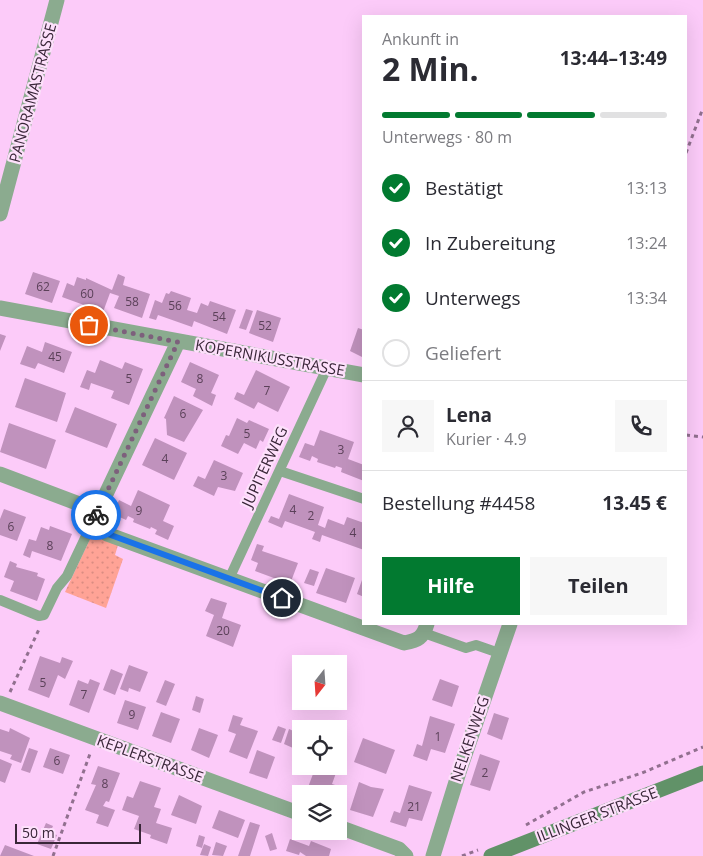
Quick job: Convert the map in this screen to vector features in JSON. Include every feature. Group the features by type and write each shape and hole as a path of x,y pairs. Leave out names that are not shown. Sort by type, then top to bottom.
{"street":[{"name":"PANORAMASTRASSE","path":"0,214 57,0"},
{"name":"KOPERNIKUSSTRASSE","path":"0,308 362,375"},
{"path":"96,515 178,342"},
{"path":"0,474 82,505 96,515 108,534 404,644 418,640 426,628"},
{"name":"NELKENWEG","path":"433,856 460,769 510,625"},
{"name":"KEPLERSTRASSE","path":"2,703 292,811"},
{"name":"ILLINGER STRASSE","path":"489,851 703,773"},
{"path":"347,830 400,849 406,856"}],"lane":[{"name":"JUPITERWEG","path":"229,579 327,368"},
{"path":"280,470 362,498"},
{"path":"0,600 39,616 44,615 57,588 67,576 96,515"},
{"path":"426,628 466,648 476,645 499,653"}],"path":[{"path":"687,149 703,108"},
{"path":"687,435 703,437"},
{"path":"2,703 44,615"},
{"path":"53,856 96,739"},
{"path":"520,828 536,817 584,792 642,773 703,747"},
{"path":"462,856 489,851"}],"shaded area":[{"path":"92,535 118,545 115,555 123,559 106,608 65,592"}],"building":[{"path":"33,272 60,281 52,303 25,294"},
{"path":"118,274 125,277 123,285 150,294 142,318 114,308 119,296 110,293 103,312 62,297 67,283 74,286 77,277 86,280 86,278 112,290"},
{"path":"171,291 191,298 187,310 197,313 201,303 208,306 210,301 236,310 227,334 194,321 192,327 158,315 156,320 149,318 155,300 162,303 166,293 169,294"},
{"path":"246,309 253,311 246,330 239,328"},
{"path":"257,310 281,318 273,342 249,333"},
{"path":"358,328 362,329 362,357 350,351"},
{"path":"0,334 6,336 0,351"},
{"path":"45,342 72,352 64,373 38,363 35,369 20,364 27,346 42,352"},
{"path":"100,360 122,369 125,362 143,369 129,405 111,398 114,391 91,383 89,390 80,387 87,370 95,373"},
{"path":"190,362 219,375 211,393 216,395 212,406 193,396 196,389 181,382"},
{"path":"256,370 290,387 278,412 258,402 254,409 234,399 237,392 244,395"},
{"path":"25,378 66,393 57,422 15,407"},
{"path":"174,396 203,410 184,442 167,435 166,419 164,418"},
{"path":"75,407 117,424 107,448 65,432"},
{"path":"237,418 247,423 249,420 269,429 263,442 260,440 256,449 244,443 238,454 221,446 226,435 229,436"},
{"path":"9,423 56,440 46,469 0,452"},
{"path":"320,430 354,442 348,459 362,464 362,480 341,472 342,468 336,466 335,468 317,462 318,459 312,456 310,461 299,457 305,443 314,446"},
{"path":"155,438 187,453 174,480 142,465"},
{"path":"214,460 243,473 235,491 218,487 214,496 193,486 198,476 205,479"},
{"path":"138,490 170,505 163,521 174,526 168,540 155,534 157,530 133,522 134,519 128,516 126,520 113,514 119,500 131,506"},
{"path":"289,494 324,507 318,525 325,528 328,519 344,525 347,517 362,522 362,549 322,535 320,542 312,539 315,532 285,521 282,528 268,522 271,516 279,519"},
{"path":"4,509 26,517 17,541 0,535 0,519"},
{"path":"50,526 72,534 61,561 32,551 30,558 23,555 29,539 36,541 41,527 49,530"},
{"path":"257,544 264,546 262,551 298,563 290,584 255,571 258,563 251,560"},
{"path":"10,561 17,564 16,567 38,573 37,576 45,579 37,601 10,591 14,581 4,577"},
{"path":"326,568 355,578 346,603 316,593"},
{"path":"310,569 319,572 314,586 304,583"},
{"path":"362,580 362,596 357,594"},
{"path":"211,598 227,603 222,618 241,625 233,647 206,636 214,615 205,611"},
{"path":"40,656 60,663 62,657 73,661 65,679 58,675 49,698 28,690"},
{"path":"129,665 148,672 140,692 129,688 128,692 120,689"},
{"path":"111,669 123,674 115,695 103,690"},
{"path":"90,679 100,683 89,713 69,705 78,680 88,684"},
{"path":"440,679 459,686 452,707 432,700"},
{"path":"165,680 175,684 166,706 156,702"},
{"path":"196,696 204,699 200,713 192,710"},
{"path":"125,700 146,707 138,730 117,723"},
{"path":"161,712 180,719 171,743 152,736"},
{"path":"494,713 509,718 502,740 487,734"},
{"path":"233,715 243,718 240,725 258,731 247,759 229,752 236,734 228,731"},
{"path":"430,716 455,724 445,753 431,749 427,761 413,756 417,744 422,746"},
{"path":"278,726 286,729 281,743 272,740"},
{"path":"10,728 30,738 21,763 10,759 12,755 0,751 0,729 9,732"},
{"path":"199,728 218,735 209,758 191,750"},
{"path":"289,729 292,730 292,748 284,744"},
{"path":"363,738 395,750 386,774 354,762"},
{"path":"29,748 38,751 30,773 21,770"},
{"path":"50,748 70,755 63,774 43,767"},
{"path":"257,750 275,757 267,779 249,773"},
{"path":"480,754 500,761 490,791 470,785"},
{"path":"0,759 12,764 5,783 0,781"},
{"path":"98,766 120,773 109,802 106,801 103,806 115,810 108,827 96,823 99,815 85,810 96,785 91,784"},
{"path":"313,775 335,775 332,784 335,785 309,785"},
{"path":"140,781 161,788 154,807 161,809 156,823 172,828 167,844 150,838 151,835 134,829 139,816 122,810 127,796 133,798"},
{"path":"359,782 371,787 384,789 373,817 350,810"},
{"path":"409,785 432,792 422,821 409,818 406,827 390,822 394,811 400,813"},
{"path":"179,795 202,806 196,824 171,815"},
{"path":"219,810 245,820 238,838 212,828"},
{"path":"250,822 260,825 250,856 238,856"},
{"path":"46,823 53,826 50,833 57,835 51,849 37,844"},
{"path":"272,833 277,849 270,851 265,836"},
{"path":"199,835 205,837 202,848 196,846"},
{"path":"290,839 309,846 311,841 331,849 329,856 306,856 300,852 299,855 286,851"},
{"path":"216,842 227,846 223,856 212,855"},
{"path":"204,844 211,847 208,856 200,855"},
{"path":"5,845 34,856 0,856"}],"way so far":[{"path":"89,325 178,342 96,515"}],"route":[{"path":"96,515 98,521 108,534 282,598"}]}
